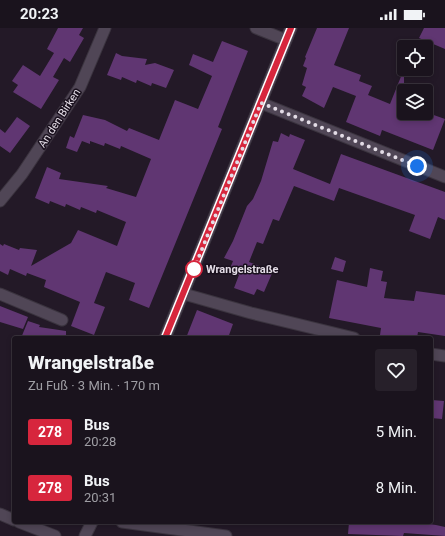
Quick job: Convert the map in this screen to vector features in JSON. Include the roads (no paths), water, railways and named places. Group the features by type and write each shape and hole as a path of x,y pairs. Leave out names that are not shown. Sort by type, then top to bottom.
{"street":[{"name":"An den Birken","path":"0,200 22,174 80,87 105,28"},
{"path":"256,28 286,40"},
{"path":"166,336 290,28"},
{"path":"261,103 445,177"},
{"path":"0,294 62,320"},
{"path":"184,294 251,313 346,336"},
{"path":"433,354 445,356"},
{"path":"0,514 12,519"},
{"path":"24,524 55,536"},
{"path":"85,536 91,524"},
{"path":"137,524 226,536"}],"place":[{"name":"Wrangelstraße","path":"194,269"}]}
